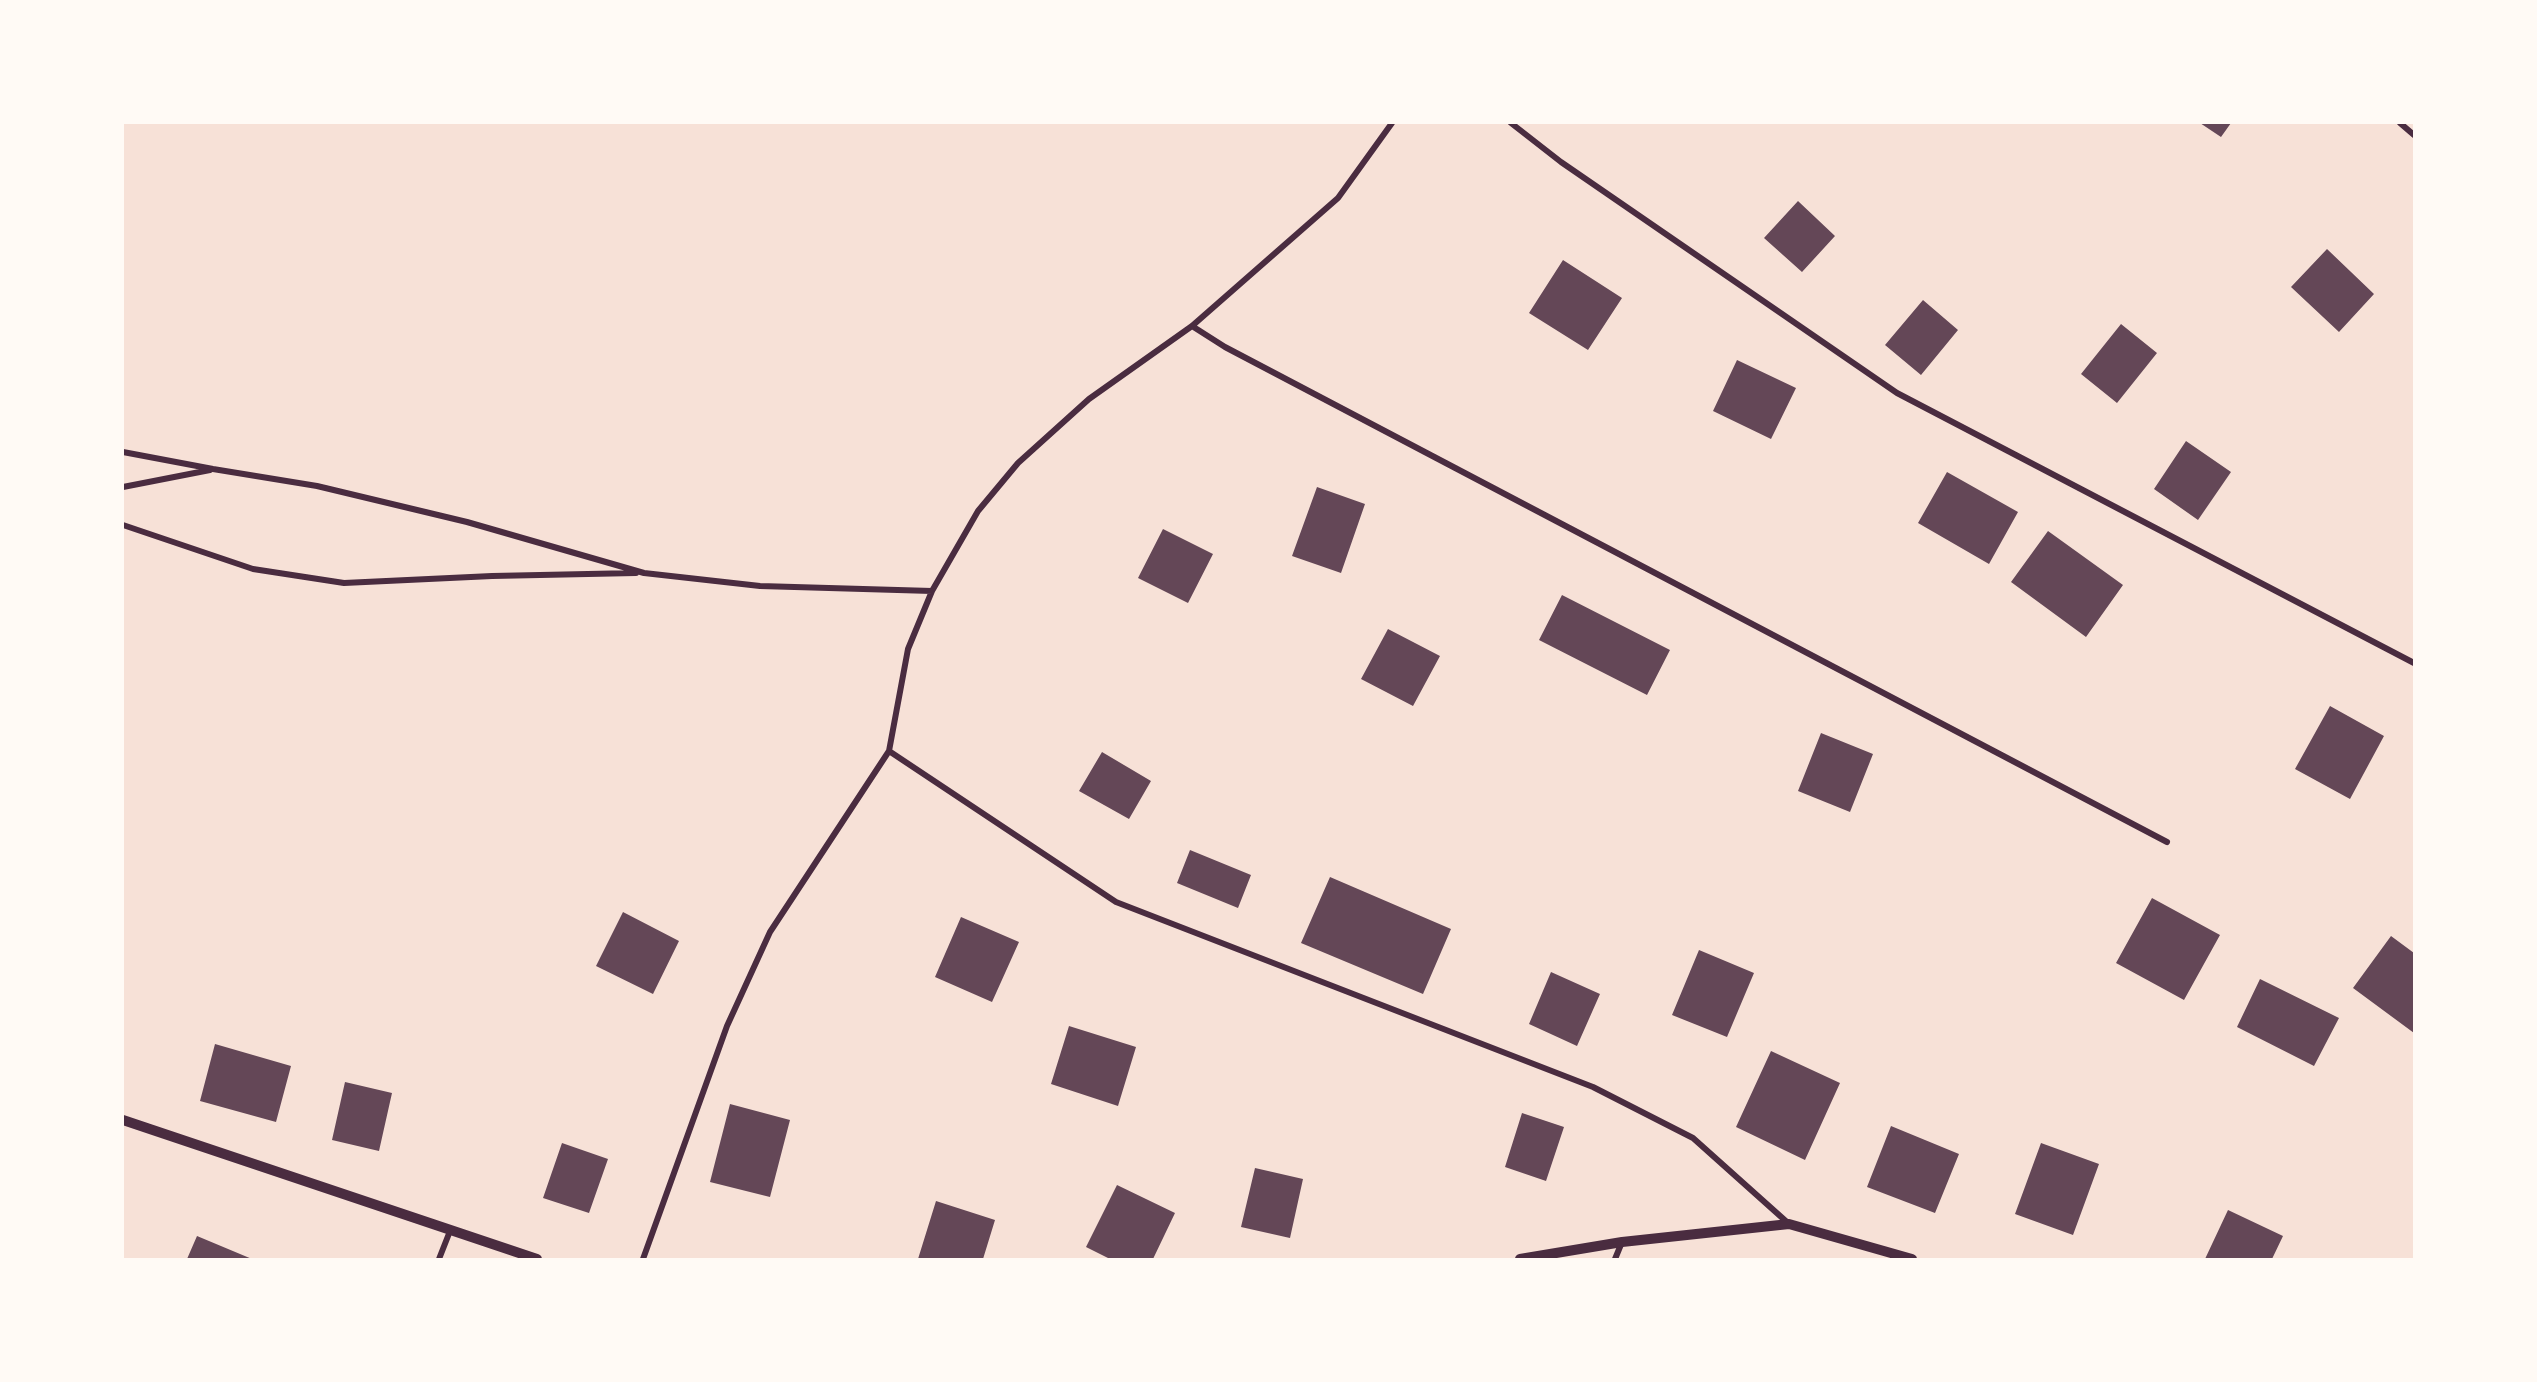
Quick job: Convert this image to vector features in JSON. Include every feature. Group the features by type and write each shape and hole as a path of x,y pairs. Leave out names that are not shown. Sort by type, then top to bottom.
{"street":[{"path":"643,1259 727,1026 770,932 889,751 908,649 932,591 978,511 1018,463 1089,399 1192,326 1338,198 1392,123"},
{"path":"1511,123 1561,162 1897,393 2414,663"},
{"path":"2400,123 2414,135"},
{"path":"1192,326 1257,364 2168,842"},
{"path":"123,452 340,491 467,522 644,573"},
{"path":"123,487 213,470"},
{"path":"123,525 253,569 344,583 492,576 644,573 760,586 932,591"},
{"path":"889,751 1116,902 1593,1087 1693,1138 1789,1224"},
{"path":"123,1120 537,1259"},
{"path":"1520,1259 1622,1242 1789,1224 1912,1259"},
{"path":"439,1259 450,1231"},
{"path":"1615,1259 1622,1242"}],"building":[{"path":"2200,123 2231,123 2221,137"},
{"path":"1798,201 1835,236 1802,272 1764,238"},
{"path":"2327,249 2374,294 2339,332 2291,287"},
{"path":"1563,260 1622,298 1588,350 1529,313"},
{"path":"1923,300 1958,330 1921,375 1885,345"},
{"path":"2121,324 2157,353 2117,403 2081,374"},
{"path":"1737,360 1796,388 1771,439 1713,411"},
{"path":"2186,441 2231,472 2198,520 2154,489"},
{"path":"1947,472 2018,512 1989,564 1918,523"},
{"path":"1317,487 1365,504 1341,573 1292,556"},
{"path":"1163,529 1213,554 1188,603 1138,578"},
{"path":"2048,531 2123,585 2086,637 2011,582"},
{"path":"1562,595 1670,650 1647,695 1539,640"},
{"path":"1388,629 1440,656 1413,706 1361,679"},
{"path":"2330,706 2384,736 2350,799 2295,769"},
{"path":"1821,733 1873,754 1850,812 1798,791"},
{"path":"1102,752 1151,781 1129,819 1079,791"},
{"path":"1190,850 1251,875 1238,908 1177,883"},
{"path":"1330,877 1451,929 1423,994 1301,943"},
{"path":"2152,898 2220,935 2184,1000 2116,963"},
{"path":"623,912 679,941 653,994 596,966"},
{"path":"961,917 1019,942 992,1002 935,977"},
{"path":"2391,936 2414,953 2414,1033 2353,988"},
{"path":"1699,950 1754,973 1727,1037 1672,1015"},
{"path":"1551,972 1600,994 1577,1046 1529,1024"},
{"path":"2260,979 2339,1018 2314,1066 2237,1027"},
{"path":"1069,1026 1136,1047 1118,1106 1051,1084"},
{"path":"215,1044 291,1066 276,1122 200,1101"},
{"path":"1771,1051 1840,1083 1805,1160 1736,1127"},
{"path":"345,1082 392,1093 379,1151 332,1140"},
{"path":"730,1104 790,1120 770,1197 710,1182"},
{"path":"1522,1113 1564,1127 1546,1181 1505,1167"},
{"path":"1891,1126 1959,1154 1935,1213 1867,1187"},
{"path":"562,1143 608,1159 589,1213 543,1198"},
{"path":"2041,1143 2099,1164 2073,1235 2015,1214"},
{"path":"1255,1168 1303,1179 1290,1238 1241,1227"},
{"path":"1117,1185 1175,1213 1153,1259 1110,1259 1086,1247"},
{"path":"936,1201 995,1220 983,1259 918,1259"},
{"path":"2228,1210 2283,1236 2272,1259 2205,1259"},
{"path":"197,1236 252,1259 187,1259"}]}
